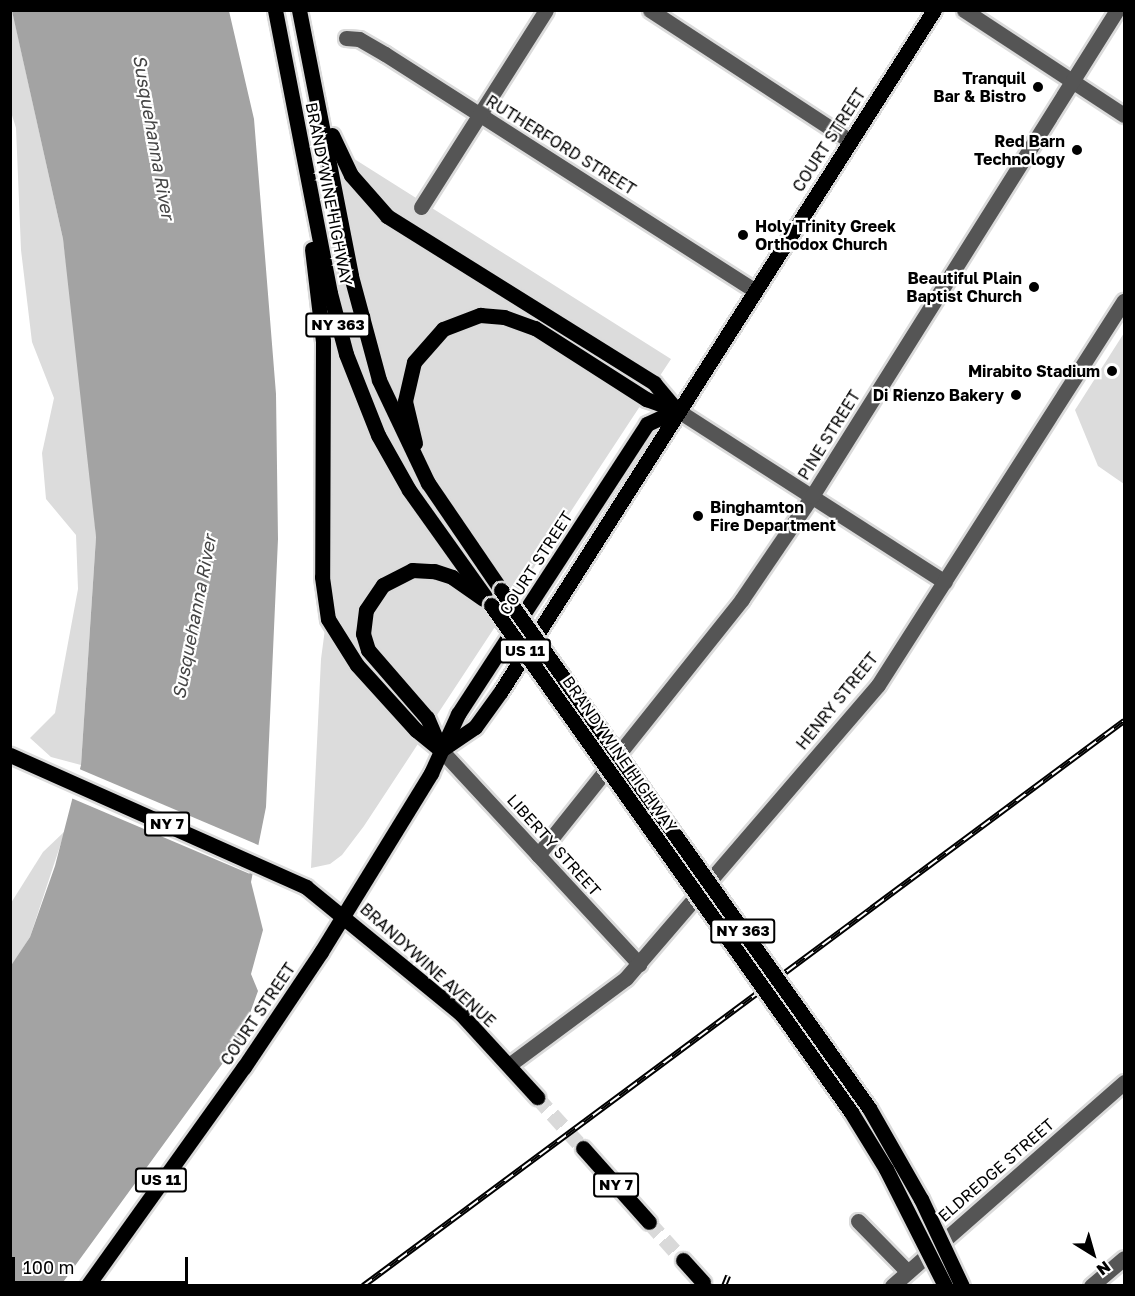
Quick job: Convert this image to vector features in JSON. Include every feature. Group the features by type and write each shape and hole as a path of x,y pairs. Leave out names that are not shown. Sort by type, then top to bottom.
{"main road":[{"name":"BRANDYWINE HIGHWAY","path":"275,10 333,303 346,354 370,417 410,490 851,1112 886,1169 945,1286"},
{"name":"BRANDYWINE HIGHWAY","path":"299,10 351,276 372,358 404,438 458,529 869,1108 921,1198 962,1286"},
{"name":"COURT STREET","path":"441,750 475,727 494,700 934,10"},
{"path":"308,54 338,153 370,201 430,245 654,383 677,410"},
{"path":"305,163 323,341 322,577 328,619 357,665 416,730 441,750"},
{"path":"458,529 419,453 405,401 407,378 417,356 449,325 480,315 517,321 602,369 646,399 677,410"},
{"name":"COURT STREET","path":"87,1286 244,1067 344,914 431,773 458,714 646,424 677,410"},
{"path":"441,750 428,718 368,650 363,634 366,610 375,592 389,581 422,570 452,577 491,604"},
{"name":"NY 7","path":"10,755 285,875 344,914"},
{"name":"BRANDYWINE AVENUE","path":"344,914 461,1014 537,1097"},
{"name":"NY 7","path":"583,1148 649,1222"},
{"path":"683,1260 703,1282"}],"street":[{"path":"421,207 546,10"},
{"path":"650,10 850,141"},
{"path":"964,10 1125,115"},
{"name":"PINE STREET","path":"538,855 722,628 812,496 1117,10"},
{"name":"RUTHERFORD STREET","path":"346,38 359,39 376,49 754,290"},
{"name":"HENRY STREET","path":"509,1065 619,985 878,684 1125,301"},
{"path":"677,410 945,582"},
{"name":"LIBERTY STREET","path":"441,750 639,964"},
{"name":"ELDREDGE STREET","path":"892,1286 1125,1082"},
{"path":"858,1221 908,1272"},
{"path":"1091,1286 1125,1257"}],"shaded area":[{"path":"12,10 63,239 84,397 96,537 81,765 51,757 30,738 55,713 78,589 76,535 46,499 42,453 54,398 32,342 21,250 16,128 11,112"},
{"path":"329,143 671,359 364,826 342,855 330,864 311,868 321,659 331,584"},
{"name":"Mirabito Stadium","path":"1124,333 1124,484 1098,466 1075,410"},
{"path":"65,831 30,937 11,966 11,903 43,852"}],"water":[{"name":"Susquehanna River","path":"12,11 229,11 254,119 276,394 278,539 266,807 251,882 263,930 251,974 258,991 241,1038 61,1285 11,1285 10,967 30,937 55,866 81,765 96,537 63,239"}],"pier":[{"path":"77,768 261,846 249,874 65,796"}],"tunnel":[{"path":"537,1097 583,1148"},
{"path":"649,1222 683,1260"}],"railway":[{"path":"363,1286 1124,721"},
{"path":"724,1286 728,1276"}],"place":[{"name":"Tranquil Bar & Bistro","path":"1038,87"},
{"name":"Red Barn Technology","path":"1077,150"},
{"name":"Holy Trinity Greek Orthodox Church","path":"743,235"},
{"name":"Beautiful Plain Baptist Church","path":"1034,287"},
{"name":"Mirabito Stadium","path":"1112,371"},
{"name":"Di Rienzo Bakery","path":"1016,395"},
{"name":"Binghamton Fire Department","path":"698,516"}]}
